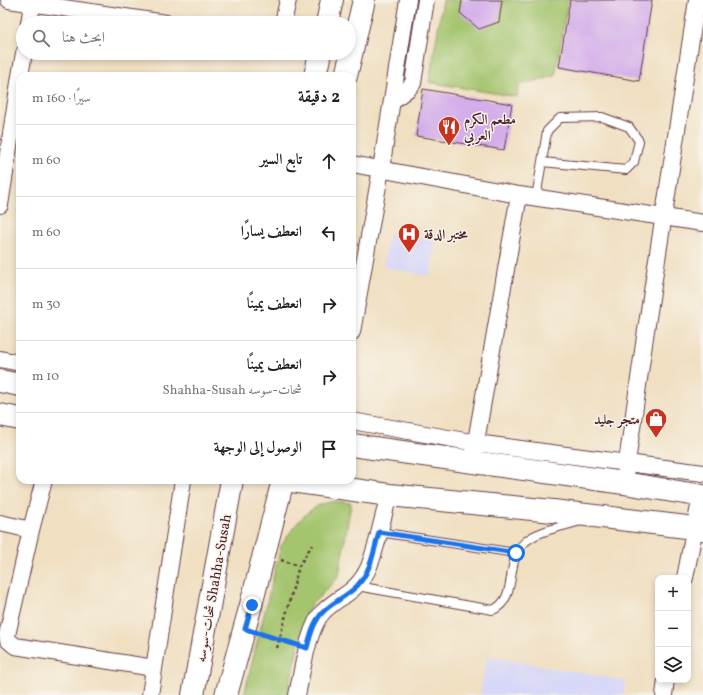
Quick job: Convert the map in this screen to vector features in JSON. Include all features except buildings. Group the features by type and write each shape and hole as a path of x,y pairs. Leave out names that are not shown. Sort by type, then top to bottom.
{"street":[{"path":"9,0 32,2 121,16"},
{"path":"286,16 288,0"},
{"path":"329,16 332,0"},
{"path":"356,34 364,0"},
{"path":"356,310 381,170 408,0"},
{"path":"392,101 413,83 426,0"},
{"path":"626,473 664,216 698,36 696,0"},
{"path":"30,16 32,2"},
{"path":"21,72 23,60"},
{"path":"316,72 318,60"},
{"path":"347,72 350,60"},
{"path":"0,205 5,140 16,93"},
{"path":"356,165 536,198 703,223"},
{"path":"474,452 519,195"},
{"path":"0,359 16,362"},
{"path":"0,382 16,384"},
{"path":"0,415 16,418"},
{"path":"356,422 474,452"},
{"path":"356,445 474,452 626,473 703,473"},
{"path":"626,473 702,496 698,539 686,575"},
{"path":"43,484 7,635 11,643 15,646 154,668"},
{"path":"150,695 182,484"},
{"name":"شحات-سوسه Shahha-Susah","path":"193,695 231,484"},
{"path":"226,695 283,484"},
{"path":"312,484 389,495 595,516 698,539"},
{"path":"296,695 313,626 328,606 347,595 365,576 371,564 389,495"},
{"path":"0,523 31,530"},
{"path":"664,695 666,683"}],"lane":[{"path":"536,198 547,131 560,118 602,117 629,127 639,141 634,162 626,170 542,162"},
{"path":"357,586 493,610 502,605 508,594 516,553 524,543 536,535 595,516"},
{"path":"379,532 516,553"}],"path":[{"path":"277,648 299,566 312,545"},
{"path":"245,629 307,648"}],"shaded area":[{"name":"مختبر الدقة","path":"389,233 436,241 430,276 383,267"},
{"path":"487,656 626,681 623,695 480,695"}],"green space":[{"path":"443,0 568,0 555,76 519,85 517,97 429,82"},
{"path":"336,501 351,503 339,575 312,604 305,618 287,695 244,695 281,546 298,522 314,508"}],"place":[{"name":"مطعم الكرم العربي","path":"449,146"},
{"name":"مختبر الدقة","path":"409,254"},
{"name":"متجر جليد","path":"656,438"}],"route":[{"path":"252,605 245,629 307,648 313,626 322,612 328,606 347,595 365,576 371,564 379,532 516,553"}]}
